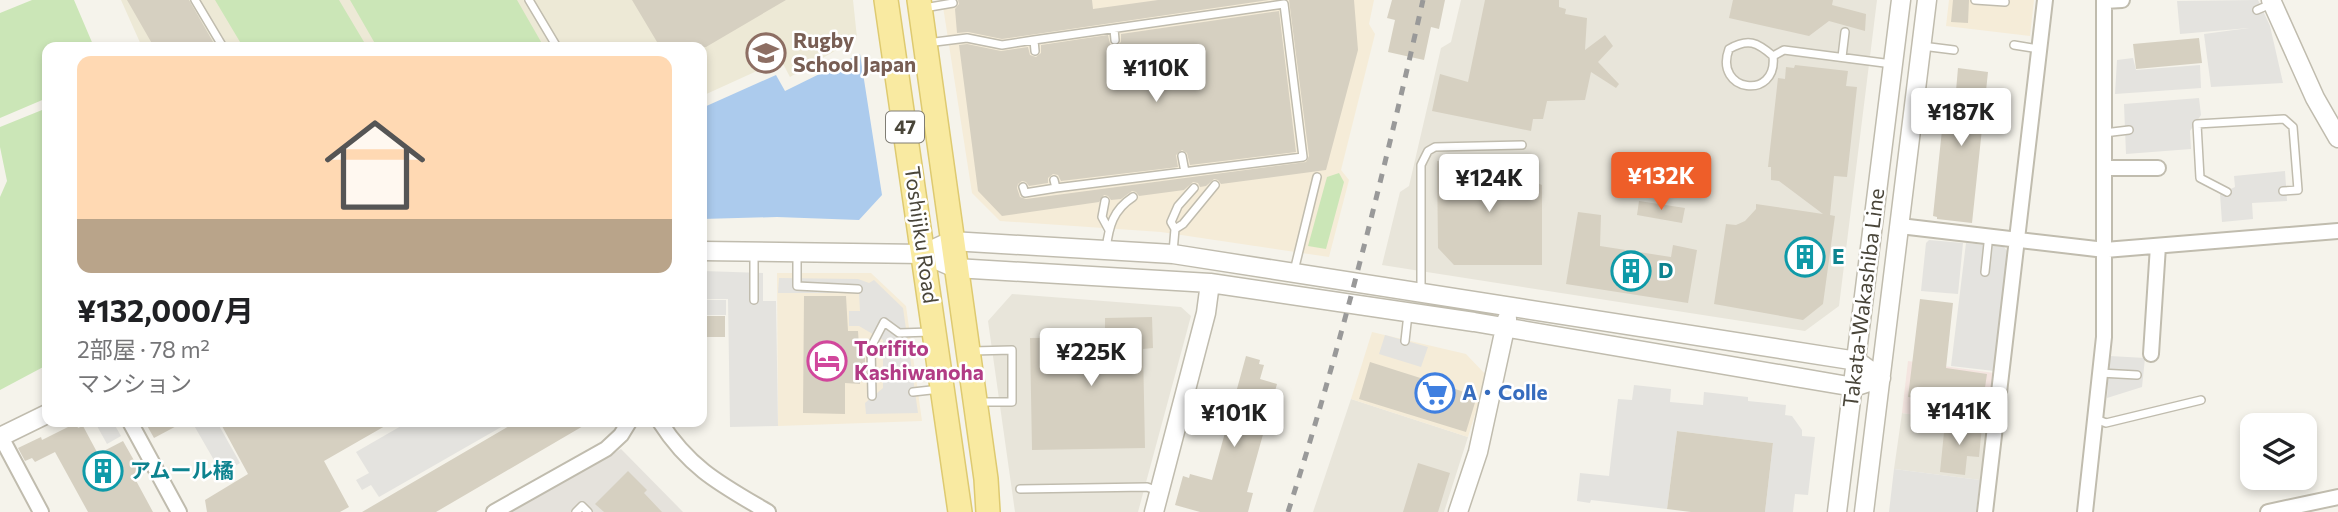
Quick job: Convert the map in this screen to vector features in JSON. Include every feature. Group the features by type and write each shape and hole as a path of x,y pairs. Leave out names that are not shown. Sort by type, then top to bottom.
{"main road":[{"name":"Toshijiku Road","path":"886,0 960,512"},
{"name":"Toshijiku Road","path":"919,4 988,512"}],"street":[{"name":"Takata-Wakashiba Line","path":"1838,512 1901,0"},
{"name":"Takata-Wakashiba Line","path":"1864,512 1927,0"},
{"path":"1985,512 1991,408 2017,240 2045,0"},
{"path":"2085,512 2104,337 2104,1 2122,0"},
{"path":"2267,5 2338,138"},
{"path":"2104,168 2158,168"},
{"path":"1900,226 1944,237 1989,233 2017,240 2105,250 2338,231"},
{"path":"923,254 951,241 1173,254 1857,361 1881,378"},
{"path":"2151,355 2158,246"},
{"path":"707,251 923,254 955,268 1210,284 1408,312 1854,387 1881,378"},
{"path":"1154,512 1206,313 1210,284"},
{"path":"1458,512 1478,452 1509,306"},
{"path":"41,512 0,437 42,416"},
{"path":"133,427 179,512"},
{"path":"494,512 606,449 625,427"},
{"path":"664,427 684,455 709,478 768,512"},
{"path":"2268,512 2338,497"}],"lane":[{"path":"195,0 220,42"},
{"path":"529,0 553,42"},
{"path":"1975,0 2006,2"},
{"path":"919,4 953,3"},
{"path":"924,43 967,38 1002,45 1284,4 1303,157 1185,172 1135,174 1097,183 1055,184 1025,193 1024,187"},
{"path":"1165,21 1166,30"},
{"path":"1114,29 1115,40"},
{"path":"1842,57 1845,32"},
{"path":"1076,34 1078,44"},
{"path":"1034,40 1035,51"},
{"path":"1740,43 1762,47 1773,56 1773,71 1767,80 1753,86 1738,83 1732,78 1726,64 1729,50 1740,43"},
{"path":"1002,45 1004,55"},
{"path":"2014,45 2039,49"},
{"path":"1921,46 1954,50"},
{"path":"1773,56 1784,50 1893,64"},
{"path":"2227,191 2200,178 2197,124 2284,119 2293,127 2298,190 2283,191"},
{"path":"2104,133 2129,130"},
{"path":"1421,292 1421,165 1429,151 1435,147 1522,145"},
{"path":"1182,156 1185,172"},
{"path":"1096,173 1097,183"},
{"path":"1293,272 1317,177"},
{"path":"1175,229 1183,224 1215,185"},
{"path":"1173,254 1175,229 1171,222 1178,206 1194,188"},
{"path":"1106,249 1114,214 1122,204 1133,197"},
{"path":"1105,201 1102,217 1109,230"},
{"path":"1985,272 1989,233"},
{"path":"754,251 754,300"},
{"path":"797,252 797,286 858,289"},
{"path":"1405,341 1408,312"},
{"path":"872,396 871,346 884,322 899,333 935,331"},
{"path":"968,352 1012,350 1012,402 975,403"},
{"path":"2100,373 2137,375"},
{"path":"913,392 943,388"},
{"path":"2096,419 2106,423 2201,400"},
{"path":"1020,489 1147,487 1159,492"},
{"path":"576,512 582,506 588,512"}],"shaded area":[{"name":"Rugby School Japan","path":"121,0 853,0 857,38 790,77 781,60 707,94 707,42 140,42"},
{"path":"942,0 1374,0 1369,24 1375,34 1341,170 1349,180 1329,257 1161,232 1000,221 972,193"},
{"path":"1461,0 1877,0 1839,306 1805,331 1382,265 1400,192 1409,186 1441,48 1451,42"},
{"path":"1949,0 2034,0 2030,36 1946,26"},
{"path":"2258,0 2270,26 2283,83 2211,87 2204,34 2249,28 2180,34 2177,1"},
{"path":"2133,58 2136,70 2200,65 2201,88 2115,94 2117,60"},
{"path":"2199,98 2201,115 2190,131 2191,149 2126,154 2124,104"},
{"path":"2285,171 2287,201 2252,203 2253,219 2222,222 2220,194 2235,187 2234,176"},
{"path":"1929,240 1963,243 1958,294 1921,291 1926,243"},
{"path":"1966,243 2004,247 2008,252 1994,371 1951,366"},
{"path":"707,271 763,273 763,301 776,301 778,426 730,427 728,299 707,299"},
{"path":"777,273 871,273 906,306 922,421 778,426"},
{"path":"779,278 858,279 869,283 874,280 903,308 918,413 866,414 865,403 883,388 883,340 859,326 849,326 849,311 860,311 859,293 778,293"},
{"path":"1012,294 1181,307 1191,316 1138,512 1015,512 988,321"},
{"path":"707,300 726,300 726,315 707,315"},
{"path":"1372,332 1466,354 1487,376 1468,437 1351,399"},
{"path":"1385,335 1428,347 1421,367 1379,354"},
{"path":"2110,356 2145,358 2142,387 2107,398"},
{"path":"1908,361 1994,373 1987,425 1902,413"},
{"path":"1634,385 1671,389 1670,402 1703,405 1704,392 1786,405 1785,415 1792,416 1802,430 1802,436 1815,437 1808,495 1795,494 1793,512 1765,512 1773,443 1677,431 1667,509 1591,500 1590,503 1577,501 1580,473 1609,476 1618,399 1632,400"},
{"path":"1945,397 1989,402 1986,422 1943,417"},
{"path":"1351,399 1468,437 1444,512 1313,512"},
{"path":"1902,413 1987,425 1980,480 1894,469"},
{"path":"98,427 116,427 121,436 107,444"},
{"path":"195,427 220,427 240,463 222,474"},
{"path":"399,427 501,427 379,497 371,485 362,490 356,480 369,473 356,452"},
{"path":"621,449 683,512 510,512"},
{"path":"1894,469 1980,480 1976,512 1889,512"}],"green space":[{"path":"32,0 74,0 92,42 42,42 42,100 0,118 0,13"},
{"path":"215,0 339,0 364,42 240,42"},
{"path":"350,0 517,0 541,42 374,42"},
{"path":"42,110 42,368 0,390 0,197 7,181 0,147 0,127"},
{"path":"1339,173 1344,182 1326,249 1308,246 1327,177"}],"water":[{"path":"860,54 882,195 859,220 777,217 707,219 707,106 776,75 785,91"}],"building":[{"path":"127,0 189,0 213,42 151,42"},
{"path":"632,0 786,0 707,46 707,42 657,42"},
{"path":"958,0 1092,0 1093,9 1158,0 1269,0 1002,39 968,32 957,33 955,9 959,4"},
{"path":"1289,0 1354,0 1358,50 1326,170 1221,184 1214,179 1206,186 1200,187 1193,182 1184,190 1139,196 1132,191 1121,199 1111,200 1104,195 1099,202 1002,216 978,191 959,45 967,44 1001,51 1028,47 1030,55 1036,57 1041,53 1041,45 1108,35 1110,44 1116,46 1121,42 1121,34 1279,11 1296,152 1190,165 1187,153 1182,150 1176,155 1178,167 1061,181 1058,175 1053,174 1048,178 1048,183 1029,186 1022,181 1017,188 1020,197 1026,199 1306,162 1309,156"},
{"path":"1392,0 1445,0 1439,29 1431,27 1424,60 1388,52 1395,20 1387,18"},
{"path":"1485,0 1559,0 1559,7 1566,9 1565,14 1587,18 1585,50 1605,35 1613,46 1598,62 1619,84 1616,88 1591,72 1585,100 1547,101 1543,119 1533,119 1531,131 1432,111 1440,74 1468,82"},
{"path":"1733,0 1833,0 1832,5 1866,14 1865,31 1829,21 1809,36 1729,18"},
{"path":"1953,0 1969,0 1968,23 1951,22"},
{"path":"2199,38 2202,63 2136,69 2133,44"},
{"path":"1795,65 1848,71 1846,86 1857,87 1847,177 1834,176 1830,215 1835,216 1823,304 1803,320 1714,304 1726,224 1736,225 1745,221 1756,209 1756,204 1823,214 1779,181 1771,180 1771,167 1768,167 1778,78 1785,79 1786,67 1794,68"},
{"path":"1958,68 1988,72 1972,223 1937,219 1933,216 1945,101 1955,102"},
{"path":"1517,159 1521,172 1529,180 1542,185 1542,265 1454,265 1438,248 1437,161"},
{"path":"1639,201 1685,208 1682,223 1637,215"},
{"name":"D","path":"1578,212 1601,215 1600,246 1671,257 1673,245 1697,250 1688,303 1566,284"},
{"path":"804,296 846,296 848,331 858,331 859,346 865,346 865,373 860,373 860,384 845,383 845,414 803,413"},
{"path":"1920,299 1953,303 1946,368 1987,374 1983,401 1939,395 1938,401 1908,397"},
{"path":"707,316 725,316 725,337 707,337"},
{"path":"1152,317 1153,348 1143,349 1145,448 1032,450 1030,338 1105,337 1105,318"},
{"path":"1246,356 1260,360 1259,364 1264,365 1260,379 1277,384 1247,492 1253,493 1248,512 1200,512 1175,505 1183,476 1189,478 1190,474 1212,480"},
{"path":"1370,362 1477,396 1466,432 1359,399"},
{"path":"1945,422 1982,426 1979,457 1967,456 1965,475 1940,472"},
{"path":"68,427 84,427 98,454 123,441 140,471 133,475 153,512 88,512 55,452 35,462 32,458 25,461 18,448 41,437 42,440"},
{"path":"148,427 175,427 154,438"},
{"path":"223,427 383,427 324,461 349,507 340,512 207,512 205,500 248,474"},
{"path":"507,427 581,427 436,512 362,512"},
{"path":"1677,431 1773,443 1765,512 1691,512 1667,509"},
{"path":"1418,463 1450,473 1438,512 1403,512"},
{"path":"628,471 647,490 644,493 662,512 604,512 595,504"}],"railway":[{"path":"1288,512 1361,258 1423,0"}],"place":[{"name":"Rugby School Japan","path":"766,53"},
{"name":"E","path":"1805,257"},
{"name":"D","path":"1631,271"},
{"name":"Torifito Kashiwanoha","path":"827,361"},
{"name":"A・Colle","path":"1435,393"},
{"name":"アムール橘","path":"103,471"}]}
